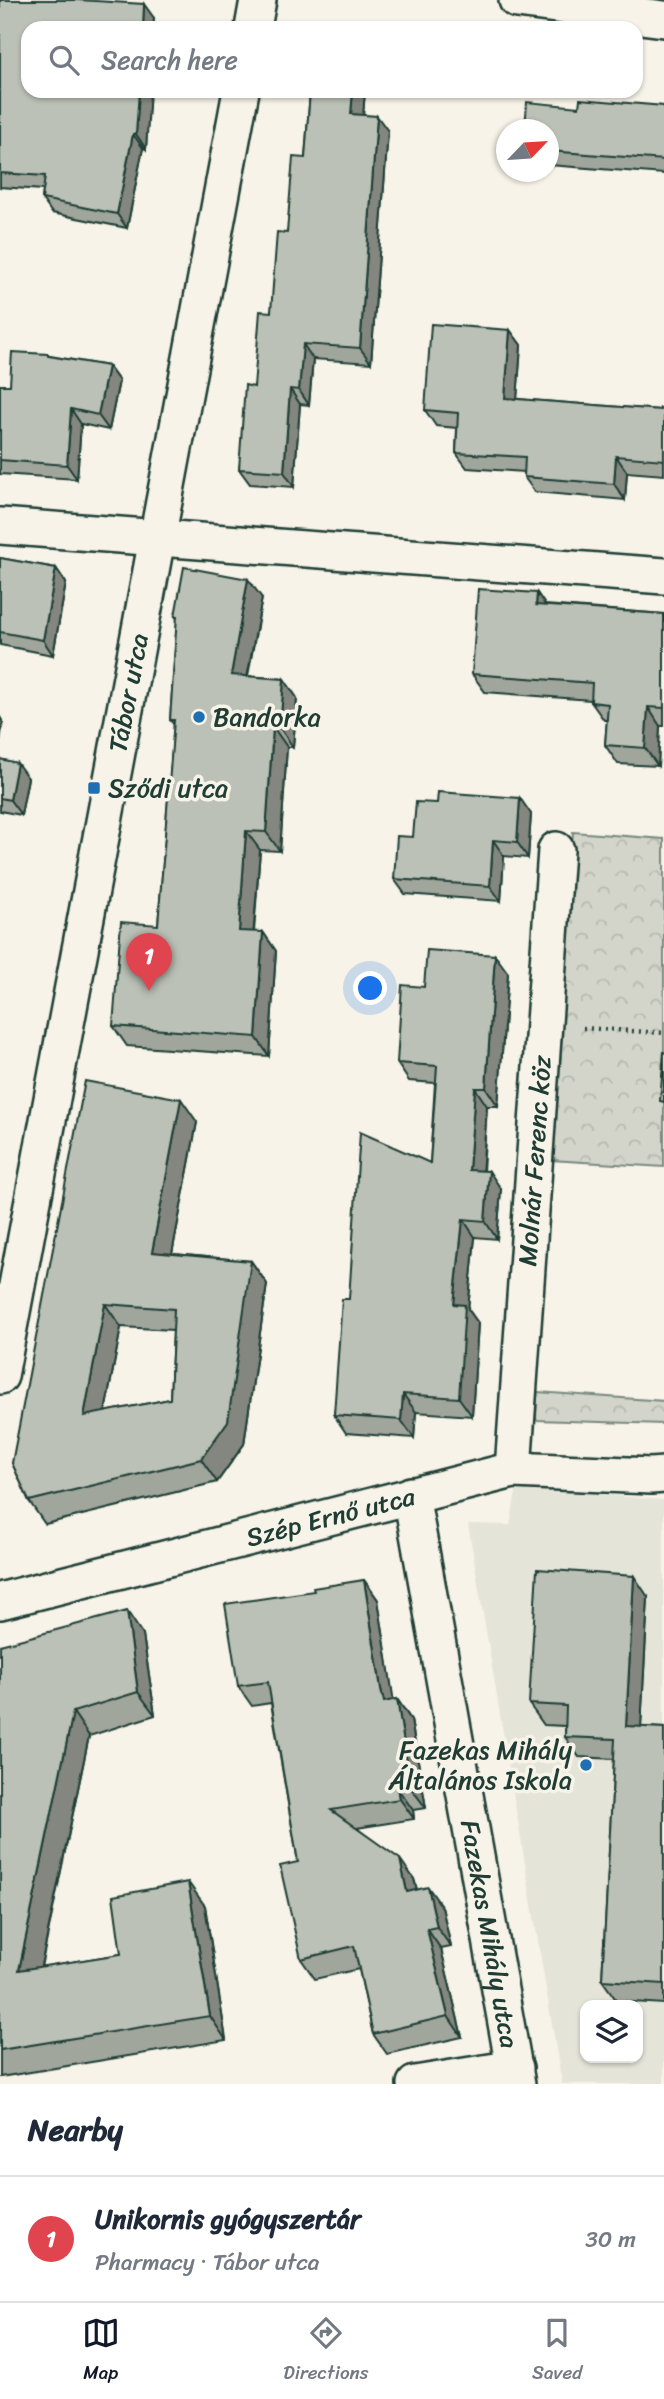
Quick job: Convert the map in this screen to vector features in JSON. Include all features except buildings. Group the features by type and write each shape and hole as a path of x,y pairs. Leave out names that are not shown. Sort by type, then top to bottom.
{"street":[{"path":"254,21 258,0"},
{"path":"517,0 664,19"},
{"name":"Tábor utca","path":"0,1376 240,98"},
{"path":"0,526 664,576"},
{"name":"Molnár Ferenc köz","path":"513,1470 556,850"},
{"name":"Szép Ernő utca","path":"0,1601 513,1470 658,1476"},
{"name":"Fazekas Mihály utca","path":"411,1495 516,2076"},
{"path":"415,2084 516,2076"}],"path":[{"path":"544,1025 664,1033"}],"shaded area":[{"name":"Fazekas Mihály Általános Iskola","path":"517,1487 664,1500 664,2084 562,2084 468,1524 510,1525"}],"green space":[{"path":"573,832 664,839 664,1167 551,1160"},
{"path":"537,1392 664,1401 664,1424 536,1420"}],"place":[{"name":"Bandorka","path":"199,717"},
{"name":"Sződi utca","path":"94,788"},
{"name":"Unikornis gyógyszertár","path":"149,991"},
{"name":"Fazekas Mihály Általános Iskola","path":"586,1765"}]}
